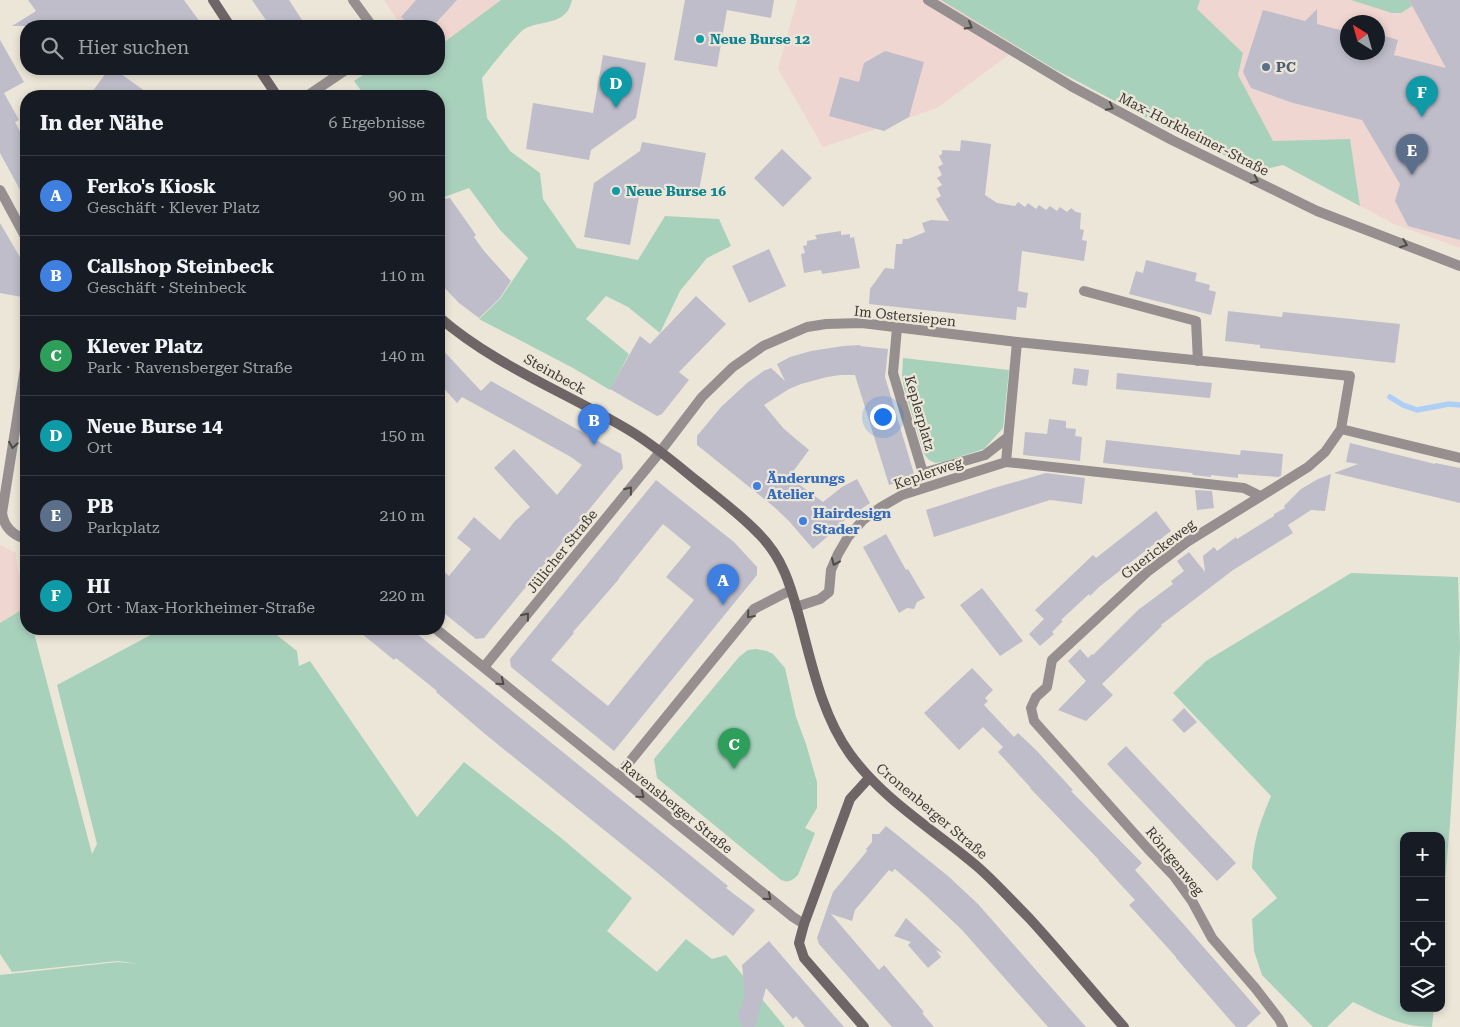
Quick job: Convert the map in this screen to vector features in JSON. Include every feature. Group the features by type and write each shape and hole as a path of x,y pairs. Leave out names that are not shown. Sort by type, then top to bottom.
{"main road":[{"path":"213,0 226,20"},
{"path":"263,75 273,90"},
{"name":"Steinbeck","path":"445,324 510,365 632,432 660,452"},
{"name":"Cronenberger Straße","path":"660,452 746,520 762,536 783,565 820,692 833,726 848,752 869,778 980,869 1006,893 1124,1027"},
{"path":"864,1027 804,958 799,943 804,924 850,799 869,778"}],"street":[{"path":"353,0 368,20"},
{"name":"Max-Horkheimer-Straße","path":"928,0 1071,86 1172,140 1317,211 1460,266"},
{"path":"316,90 338,75"},
{"path":"0,190 20,227"},
{"path":"1084,290 1196,321 1198,361"},
{"name":"Im Ostersiepen","path":"660,452 702,397 732,367 763,346 808,327 826,324 862,323 1017,342 1350,376 1341,429"},
{"name":"Keplerplatz","path":"896,328 893,373 923,473 985,455 1008,437"},
{"path":"1017,342 1006,462 1244,488 1260,496"},
{"path":"20,400 2,513 3,521 8,529 20,537"},
{"path":"1341,429 1460,458"},
{"name":"Guerickeweg","path":"1034,721 1031,708 1036,697 1046,687 1052,660 1147,572 1187,542 1308,467 1326,452 1341,429"},
{"name":"Jülicher Straße","path":"484,668 660,452"},
{"name":"Keplerweg","path":"796,607 820,598 829,592 831,570 848,537 863,520 881,507 902,495 1006,462"},
{"path":"618,776 754,609 790,590"},
{"name":"Ravensberger Straße","path":"443,635 804,924"},
{"name":"Röntgenweg","path":"1034,721 1174,876 1192,901 1212,938 1256,989 1283,1027"}],"shaded area":[{"path":"384,0 501,0 445,42 445,20 397,20"},
{"path":"797,0 1460,0 1460,248 1394,224 1037,34 937,108 823,147 778,69"},
{"path":"0,545 16,553 20,577 20,611 0,623"}],"green space":[{"path":"501,0 572,0 565,14 560,18 526,28 522,31 482,78 487,118 510,151 540,173 543,199 577,248 638,260 665,216 719,219 731,246 707,258 680,291 660,333 628,307 606,296 586,319 629,354 610,390 573,368 479,319 500,299 528,258 500,230 469,188 445,197 445,90 361,90 354,81 363,75 445,75 445,42"},
{"path":"941,0 1200,0 1197,9 1243,53 1238,75 1273,141 1350,139 1360,206 1283,165 1258,171 1164,127 1054,69"},
{"path":"1351,0 1409,0 1412,6 1401,13 1392,13"},
{"path":"903,358 1009,370 1003,428 984,449 943,462 935,463 929,460 924,454 904,388 902,377"},
{"path":"1351,573 1458,577 1460,647 1445,880 1445,832 1400,832 1400,1012 1434,1012 1432,1027 1400,1023 1353,1002 1327,1027 1313,1027 1262,975 1254,951 1252,919 1277,898 1252,868 1258,831 1271,796 1173,693 1206,661"},
{"path":"20,611 20,635 35,635 92,854 97,844 57,685 151,635 277,635 297,651 299,666 310,661 417,817 464,762 560,837 632,898 607,931 657,972 686,939 712,959 726,955 785,1027 0,1027 0,975 118,962 139,964 118,961 12,972 0,954 0,623"},
{"path":"756,649 773,654 785,668 796,717 817,782 817,808 805,828 815,833 798,875 788,881 781,880 657,778 654,759 739,657 748,650"}],"building":[{"path":"28,0 184,0 199,20 22,20 36,11"},
{"path":"252,0 289,0 302,20 266,20"},
{"path":"416,0 457,0 439,20 404,20 401,17"},
{"name":"Neue Burse 12","path":"685,0 774,0 771,18 727,10 717,67 674,60"},
{"path":"1409,0 1460,0 1460,240 1408,226 1395,201 1400,184 1362,120 1293,103 1251,88 1243,72 1263,10 1305,21 1317,9 1317,24 1340,30 1340,60 1385,60 1385,36 1398,40 1394,55 1446,68"},
{"path":"20,21 20,26 12,26"},
{"path":"0,40 24,82 4,93 19,120 15,122 20,131 20,190 0,153"},
{"path":"885,51 924,62 909,117 884,131 829,116 840,77 859,82 864,63"},
{"path":"603,55 646,63 636,118 591,150 589,160 526,149 533,103 593,113"},
{"path":"105,75 122,75 144,90 93,90"},
{"path":"961,140 991,144 985,195 997,203 1015,206 1018,202 1025,207 1028,203 1036,209 1039,205 1046,210 1050,206 1057,211 1060,207 1067,212 1071,208 1081,213 1080,229 1084,230 1082,240 1087,241 1084,261 1022,251 1018,291 1028,293 1026,308 1017,307 1016,320 869,304 870,289 885,268 894,269 896,244 902,244 903,239 908,239 925,232 922,223 931,220 949,221 936,199 941,196 937,188 942,185 937,178 942,175 938,167 943,164 939,156 942,154 942,150 960,151"},
{"name":"Neue Burse 16","path":"642,142 706,153 698,196 641,186 630,245 584,237 594,183 640,151"},
{"path":"782,149 812,178 783,207 754,178"},
{"path":"450,198 476,235 474,237 484,251 511,281 499,299 479,318 459,303 445,288 445,199"},
{"path":"0,223 20,257 20,297 0,293"},
{"path":"841,231 841,235 850,234 850,238 854,237 860,268 822,274 821,270 804,273 801,254 805,253 803,246 807,245 807,241 817,239 815,235"},
{"path":"769,249 786,286 749,303 732,266"},
{"path":"1146,260 1197,273 1195,281 1210,285 1209,290 1216,292 1211,315 1129,294 1136,271 1143,273"},
{"path":"696,296 726,324 679,372 689,380 662,414 657,416 610,389 640,336 650,344"},
{"path":"1228,311 1282,317 1283,312 1400,324 1395,363 1260,348 1260,345 1225,341"},
{"path":"860,345 888,349 885,377 915,477 889,485 855,375 827,377 801,384 789,389 764,405 784,429 809,450 789,477 823,502 842,487 857,479 870,503 832,529 834,531 813,549 773,506 697,445 697,436 721,407 747,383 765,370 771,368 785,381 777,364 790,357 811,351"},
{"path":"445,352 481,391 491,381 621,454 623,468 484,638 476,639 445,614 445,572 449,576 471,549 457,538 474,517 500,540 515,521 530,507 494,468 514,449 557,495 582,465 571,457 462,397 457,403 445,390"},
{"path":"1074,368 1089,370 1087,386 1072,384"},
{"path":"1117,373 1212,383 1210,398 1116,389"},
{"path":"1049,419 1066,421 1066,428 1076,429 1075,436 1082,437 1080,461 1023,455 1025,432 1047,434"},
{"path":"1106,440 1240,455 1241,450 1283,454 1281,476 1238,474 1238,478 1211,475 1211,477 1193,475 1192,473 1103,463"},
{"path":"1350,443 1435,464 1460,468 1460,503 1334,473 1358,464 1346,462"},
{"path":"1046,473 1085,478 1082,504 1050,500 934,537 926,510"},
{"path":"1331,474 1325,511 1311,510 1288,525 1293,533 1233,570 1161,625 1102,684 1113,695 1086,721 1058,710 1086,681 1068,661 1080,649 1088,658 1093,655 1138,610 1173,584 1171,581 1184,571 1177,561 1189,552 1205,572 1203,556 1214,547 1217,551 1236,537 1237,539 1274,516 1274,514 1285,508 1284,506 1301,489"},
{"path":"656,480 734,542 757,567 757,575 614,751 511,667 510,659","holes":["663,524 691,547 666,577 694,600 608,706 551,660"]},
{"path":"1195,490 1212,491 1214,508 1197,510"},
{"path":"1156,511 1171,531 1090,596 1089,594 1061,620 1063,621 1052,632 1054,634 1040,646 1029,634 1044,619 1035,610 1093,555 1096,558"},
{"path":"886,534 906,570 908,569 925,598 917,602 914,609 907,608 899,613 863,547"},
{"path":"982,588 1023,641 1000,656 960,605"},
{"path":"363,635 418,635 728,886 726,888 755,910 733,936 485,734 437,691 396,658 394,660"},
{"path":"972,668 993,690 985,698 988,701 984,705 1014,737 1018,733 1036,750 1073,790 1071,791 1142,863 1135,870 1261,1013 1246,1027 1236,1027 1129,905 1135,900 998,752 1003,747 983,727 959,750 924,713"},
{"path":"1184,708 1197,722 1184,733 1172,720"},
{"path":"1126,746 1236,863 1217,881 1107,764"},
{"path":"886,826 948,876 978,904 1086,1027 1048,1027 962,930 895,869 892,872 889,870 855,910 852,921 831,914 879,970 884,965 924,1012 922,1013 934,1027 892,1027 819,944 817,938 833,892 867,851 866,849 872,842 872,834 879,834"},
{"path":"906,918 943,953 936,950 941,957 928,968 908,945 911,942 894,936"},
{"path":"769,941 844,1027 805,1027 796,1016 793,1019 766,988 755,1027 742,1027 738,1016 745,994 742,965"}],"waterway":[{"path":"1390,397 1403,405 1417,410 1449,404 1460,405"}],"place":[{"name":"Neue Burse 12","path":"700,39"},
{"name":"PC","path":"1266,67"},
{"name":"Neue Burse 14","path":"616,108"},
{"name":"HI","path":"1422,117"},
{"name":"PB","path":"1412,175"},
{"name":"Neue Burse 16","path":"616,191"},
{"name":"Callshop Steinbeck","path":"594,445"},
{"name":"Änderungs Atelier","path":"757,486"},
{"name":"Hairdesign Stader","path":"803,521"},
{"name":"Ferko's Kiosk","path":"723,605"},
{"name":"Klever Platz","path":"734,769"}]}
